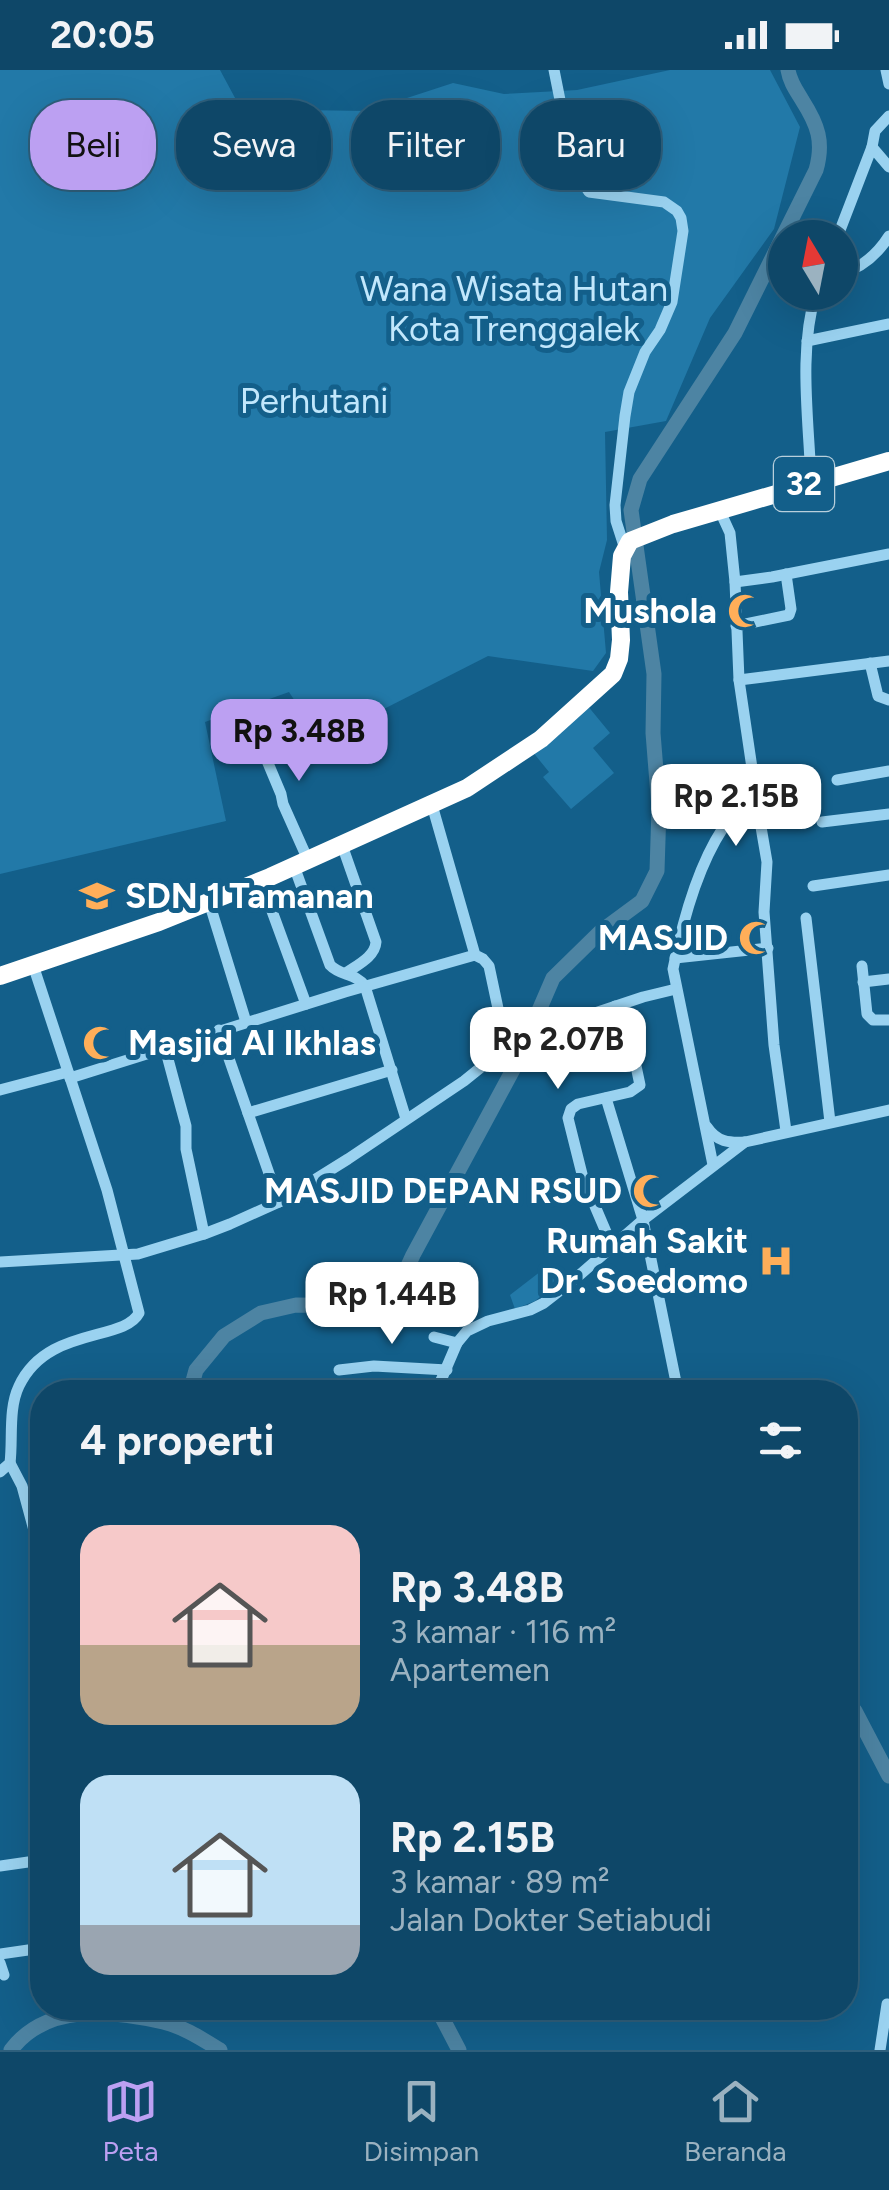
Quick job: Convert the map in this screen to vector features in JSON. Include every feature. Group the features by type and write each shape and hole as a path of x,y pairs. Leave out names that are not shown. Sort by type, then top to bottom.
{"highway":[{"name":"32","path":"628,545 673,524 889,461"},
{"path":"0,976 159,922 302,863 466,788 541,739 600,688 619,659 619,592 622,556 628,545"}],"street":[{"path":"554,70 574,170 589,192 664,202 681,218 683,231 672,302 645,352 625,416 615,505 616,521 628,545"},
{"path":"886,70 889,84"},
{"path":"844,220 875,131 889,116"},
{"path":"872,147 889,168"},
{"path":"858,268 889,236"},
{"path":"810,310 807,341 811,482"},
{"path":"807,341 889,324"},
{"path":"720,509 730,533 739,680 754,802 767,862 764,912 774,1044 786,1131"},
{"path":"735,582 889,554"},
{"path":"736,626 789,615 786,574"},
{"path":"739,680 889,661"},
{"path":"870,663 878,696 889,700"},
{"path":"252,725 282,794 330,965 360,979 365,986 406,1119"},
{"path":"836,780 889,771"},
{"path":"712,1166 673,969 702,872 725,824 754,802"},
{"path":"432,805 476,955 489,966 506,1046"},
{"path":"822,822 889,814"},
{"path":"342,845 376,942 372,954 346,974"},
{"path":"813,886 889,875"},
{"path":"260,880 306,1004"},
{"path":"209,902 246,1022"},
{"path":"806,918 830,1122"},
{"path":"675,958 768,948"},
{"path":"0,1090 166,1048 476,955"},
{"path":"30,1518 22,1486 5,1468 20,1384 36,1362 56,1347 127,1325 138,1317 108,1190 33,965"},
{"path":"862,966 867,1014 873,1020 889,1020"},
{"path":"863,982 889,979"},
{"path":"0,1262 145,1253 204,1234 278,1202 348,1159 464,1081 516,1038 524,1037 547,1048 556,1043 574,1020 676,988"},
{"path":"612,1246 583,1178 568,1118 574,1106 634,1090 640,1082 634,1052 615,1006"},
{"path":"219,1030 278,1202"},
{"path":"166,1048 186,1126 186,1149 204,1234"},
{"path":"248,1112 392,1070"},
{"path":"606,1098 642,1220 675,1380"},
{"path":"706,1128 719,1140 746,1142 889,1110"},
{"path":"442,1380 467,1331 544,1303 642,1220 746,1142"},
{"path":"434,1337 458,1343"},
{"path":"338,1370 374,1366 447,1370"},
{"path":"0,1866 30,1862"},
{"path":"0,1954 30,1950"},
{"path":"880,2050 887,2004"}],"green space":[{"name":"Perhutani","path":"0,70 220,70 236,100 176,100 176,190 331,190 331,110 351,111 351,190 500,190 500,100 401,100 453,83 504,94 577,90 670,70 770,70 800,127 776,220 768,220 768,237 710,318 666,421 605,432 607,540 599,572 606,653 593,671 488,656 321,741 289,692 205,722 226,821 0,874"},
{"path":"587,705 610,733 593,748 614,773 571,809 543,777 549,772 532,751"},
{"path":"545,1268 558,1282 535,1301 515,1309 510,1295"}],"waterway":[{"path":"193,1380 196,1370 224,1336 261,1313 296,1305 373,1306 396,1292 515,1066 553,978 600,932 642,901 657,871 654,674 631,510 640,479 735,333 816,170 818,134 788,70"},
{"path":"858,1717 889,1776"},
{"path":"11,2050 25,2035 53,2020"},
{"path":"152,2020 171,2024 220,2050"},
{"path":"443,2020 459,2050"}],"place":[{"name":"Mushola","path":"745,611"},
{"name":"SDN 1 Tamanan","path":"97,896"},
{"name":"MASJID","path":"756,938"},
{"name":"Masjid Al Ikhlas","path":"100,1043"},
{"name":"MASJID DEPAN RSUD","path":"650,1191"},
{"name":"Rumah Sakit Dr. Soedomo","path":"776,1261"}],"park label":[{"name":"Wana Wisata Hutan Kota Trenggalek","path":"514,309"}]}
